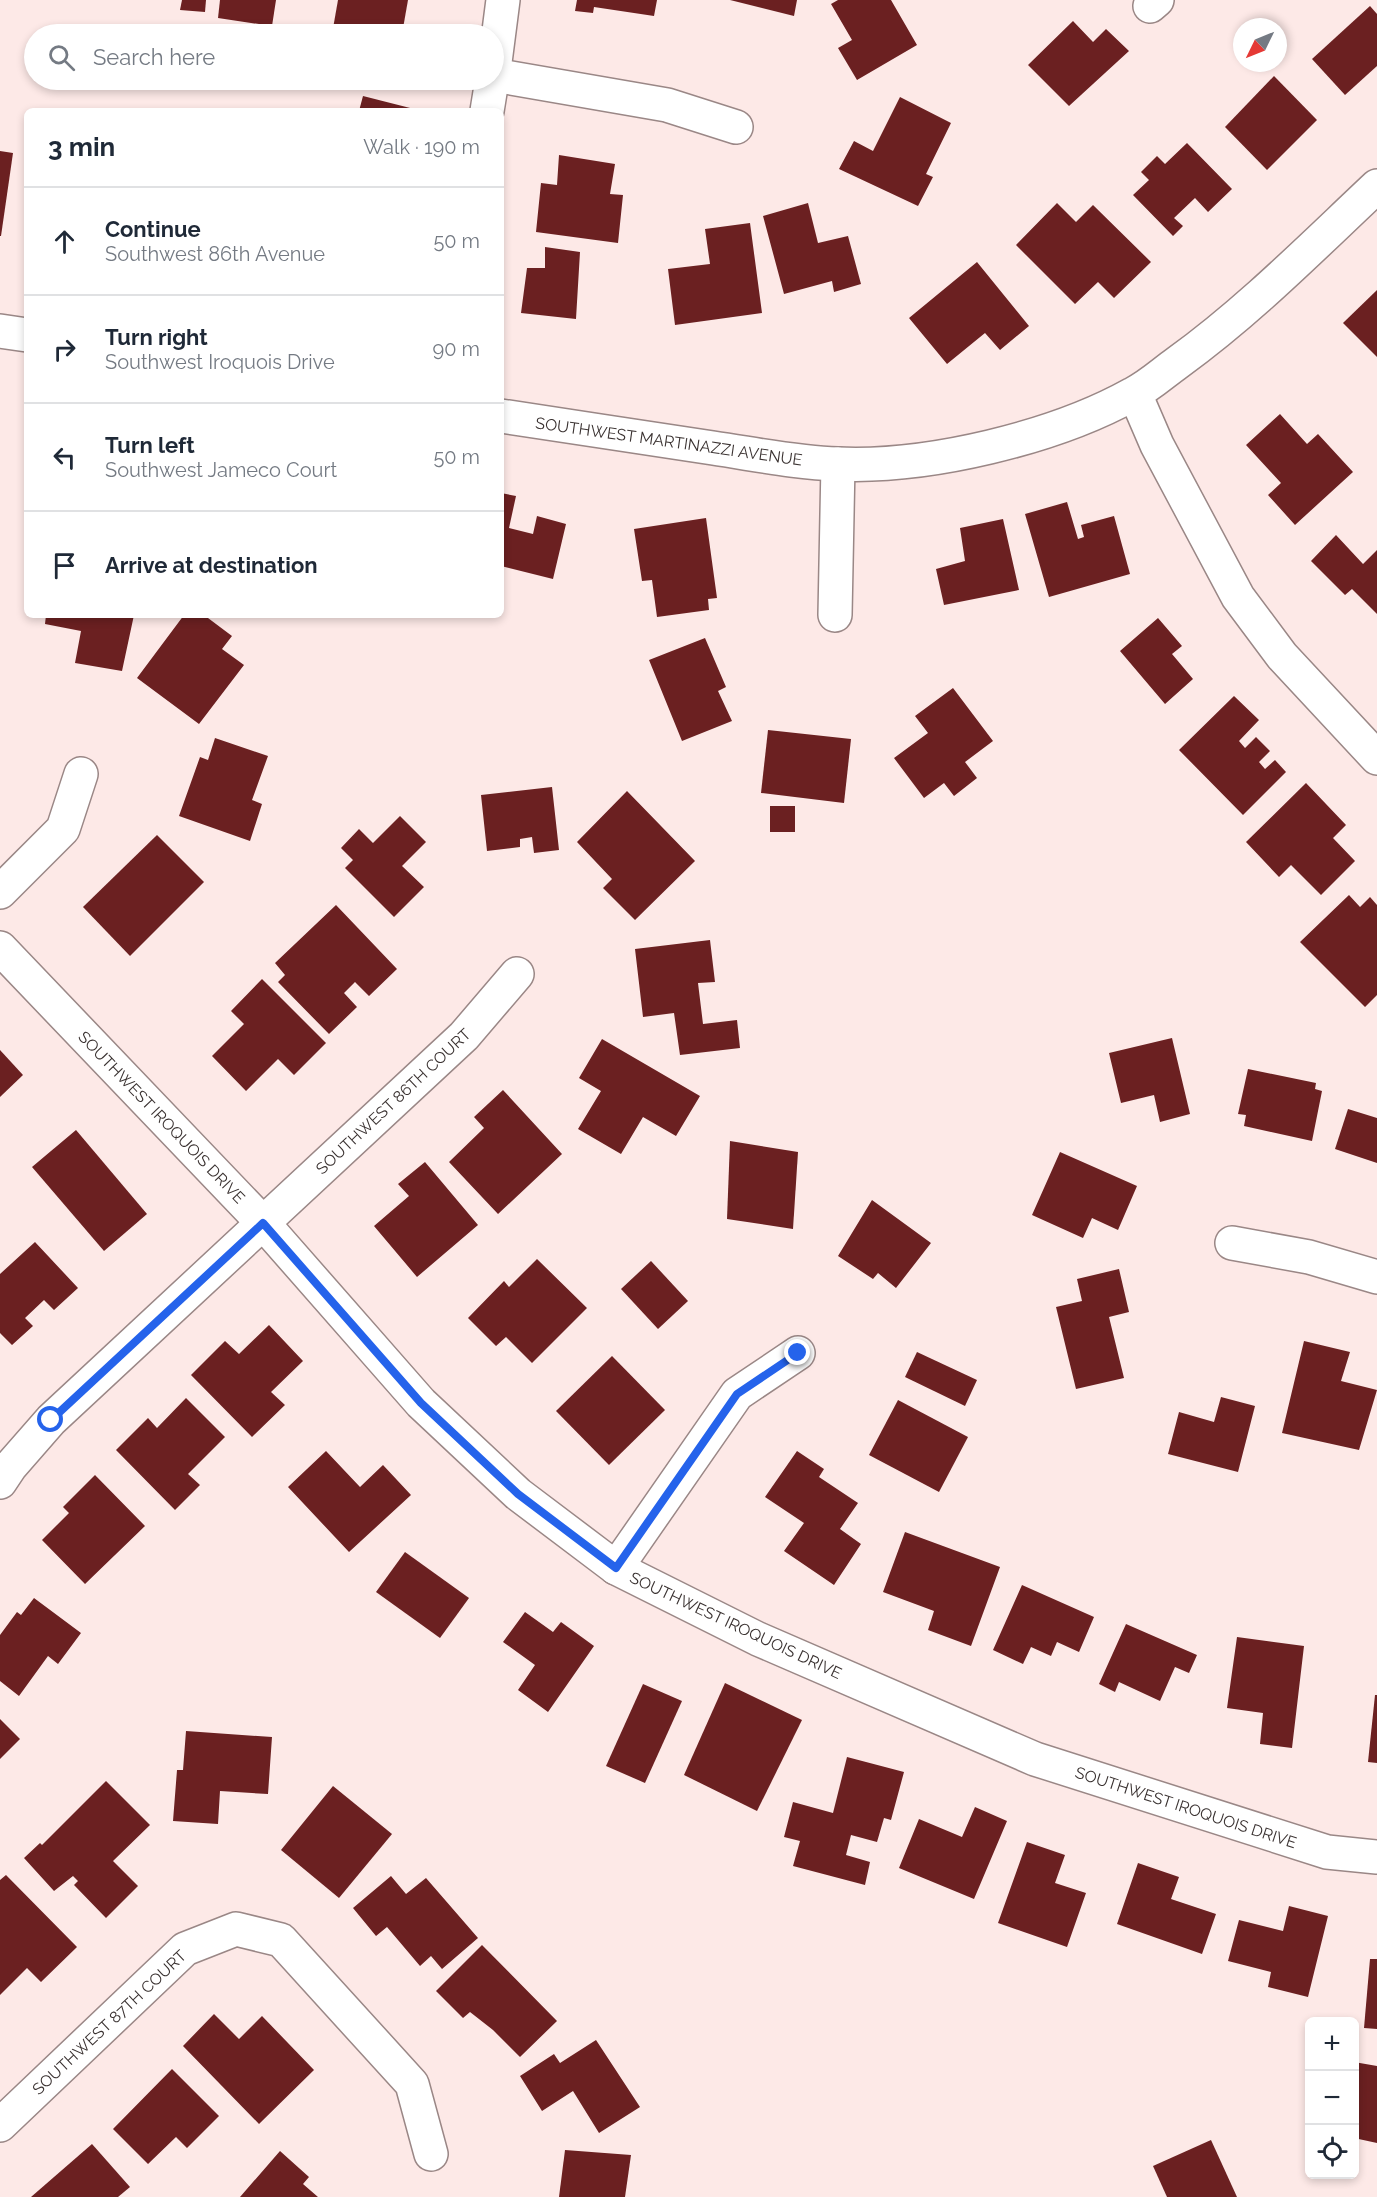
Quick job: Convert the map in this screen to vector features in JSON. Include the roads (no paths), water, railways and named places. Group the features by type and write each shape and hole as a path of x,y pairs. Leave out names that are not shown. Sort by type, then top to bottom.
{"street":[{"path":"500,24 503,0"},
{"path":"504,79 667,105 736,127"},
{"path":"488,108 491,90"},
{"name":"SOUTHWEST MARTINAZZI AVENUE","path":"504,416 760,455 838,464 885,463 953,455 1021,438 1081,419 1135,394 1204,344 1246,308 1377,186"},
{"path":"0,331 24,335"},
{"path":"1135,394 1157,445 1238,597 1282,656 1377,758"},
{"path":"835,615 838,464"},
{"path":"0,892 63,829 81,774"},
{"name":"SOUTHWEST IROQUOIS DRIVE","path":"0,948 263,1223 421,1403 518,1494 616,1568 759,1639 1035,1758 1327,1852 1377,1857"},
{"name":"SOUTHWEST 86TH COURT","path":"0,1482 10,1467 51,1420 465,1036 517,974"},
{"path":"1232,1243 1309,1257 1377,1277"},
{"path":"616,1568 737,1394 798,1353"},
{"name":"SOUTHWEST 87TH COURT","path":"0,2125 185,1949 236,1929 280,1940 412,2084 431,2154"}]}
